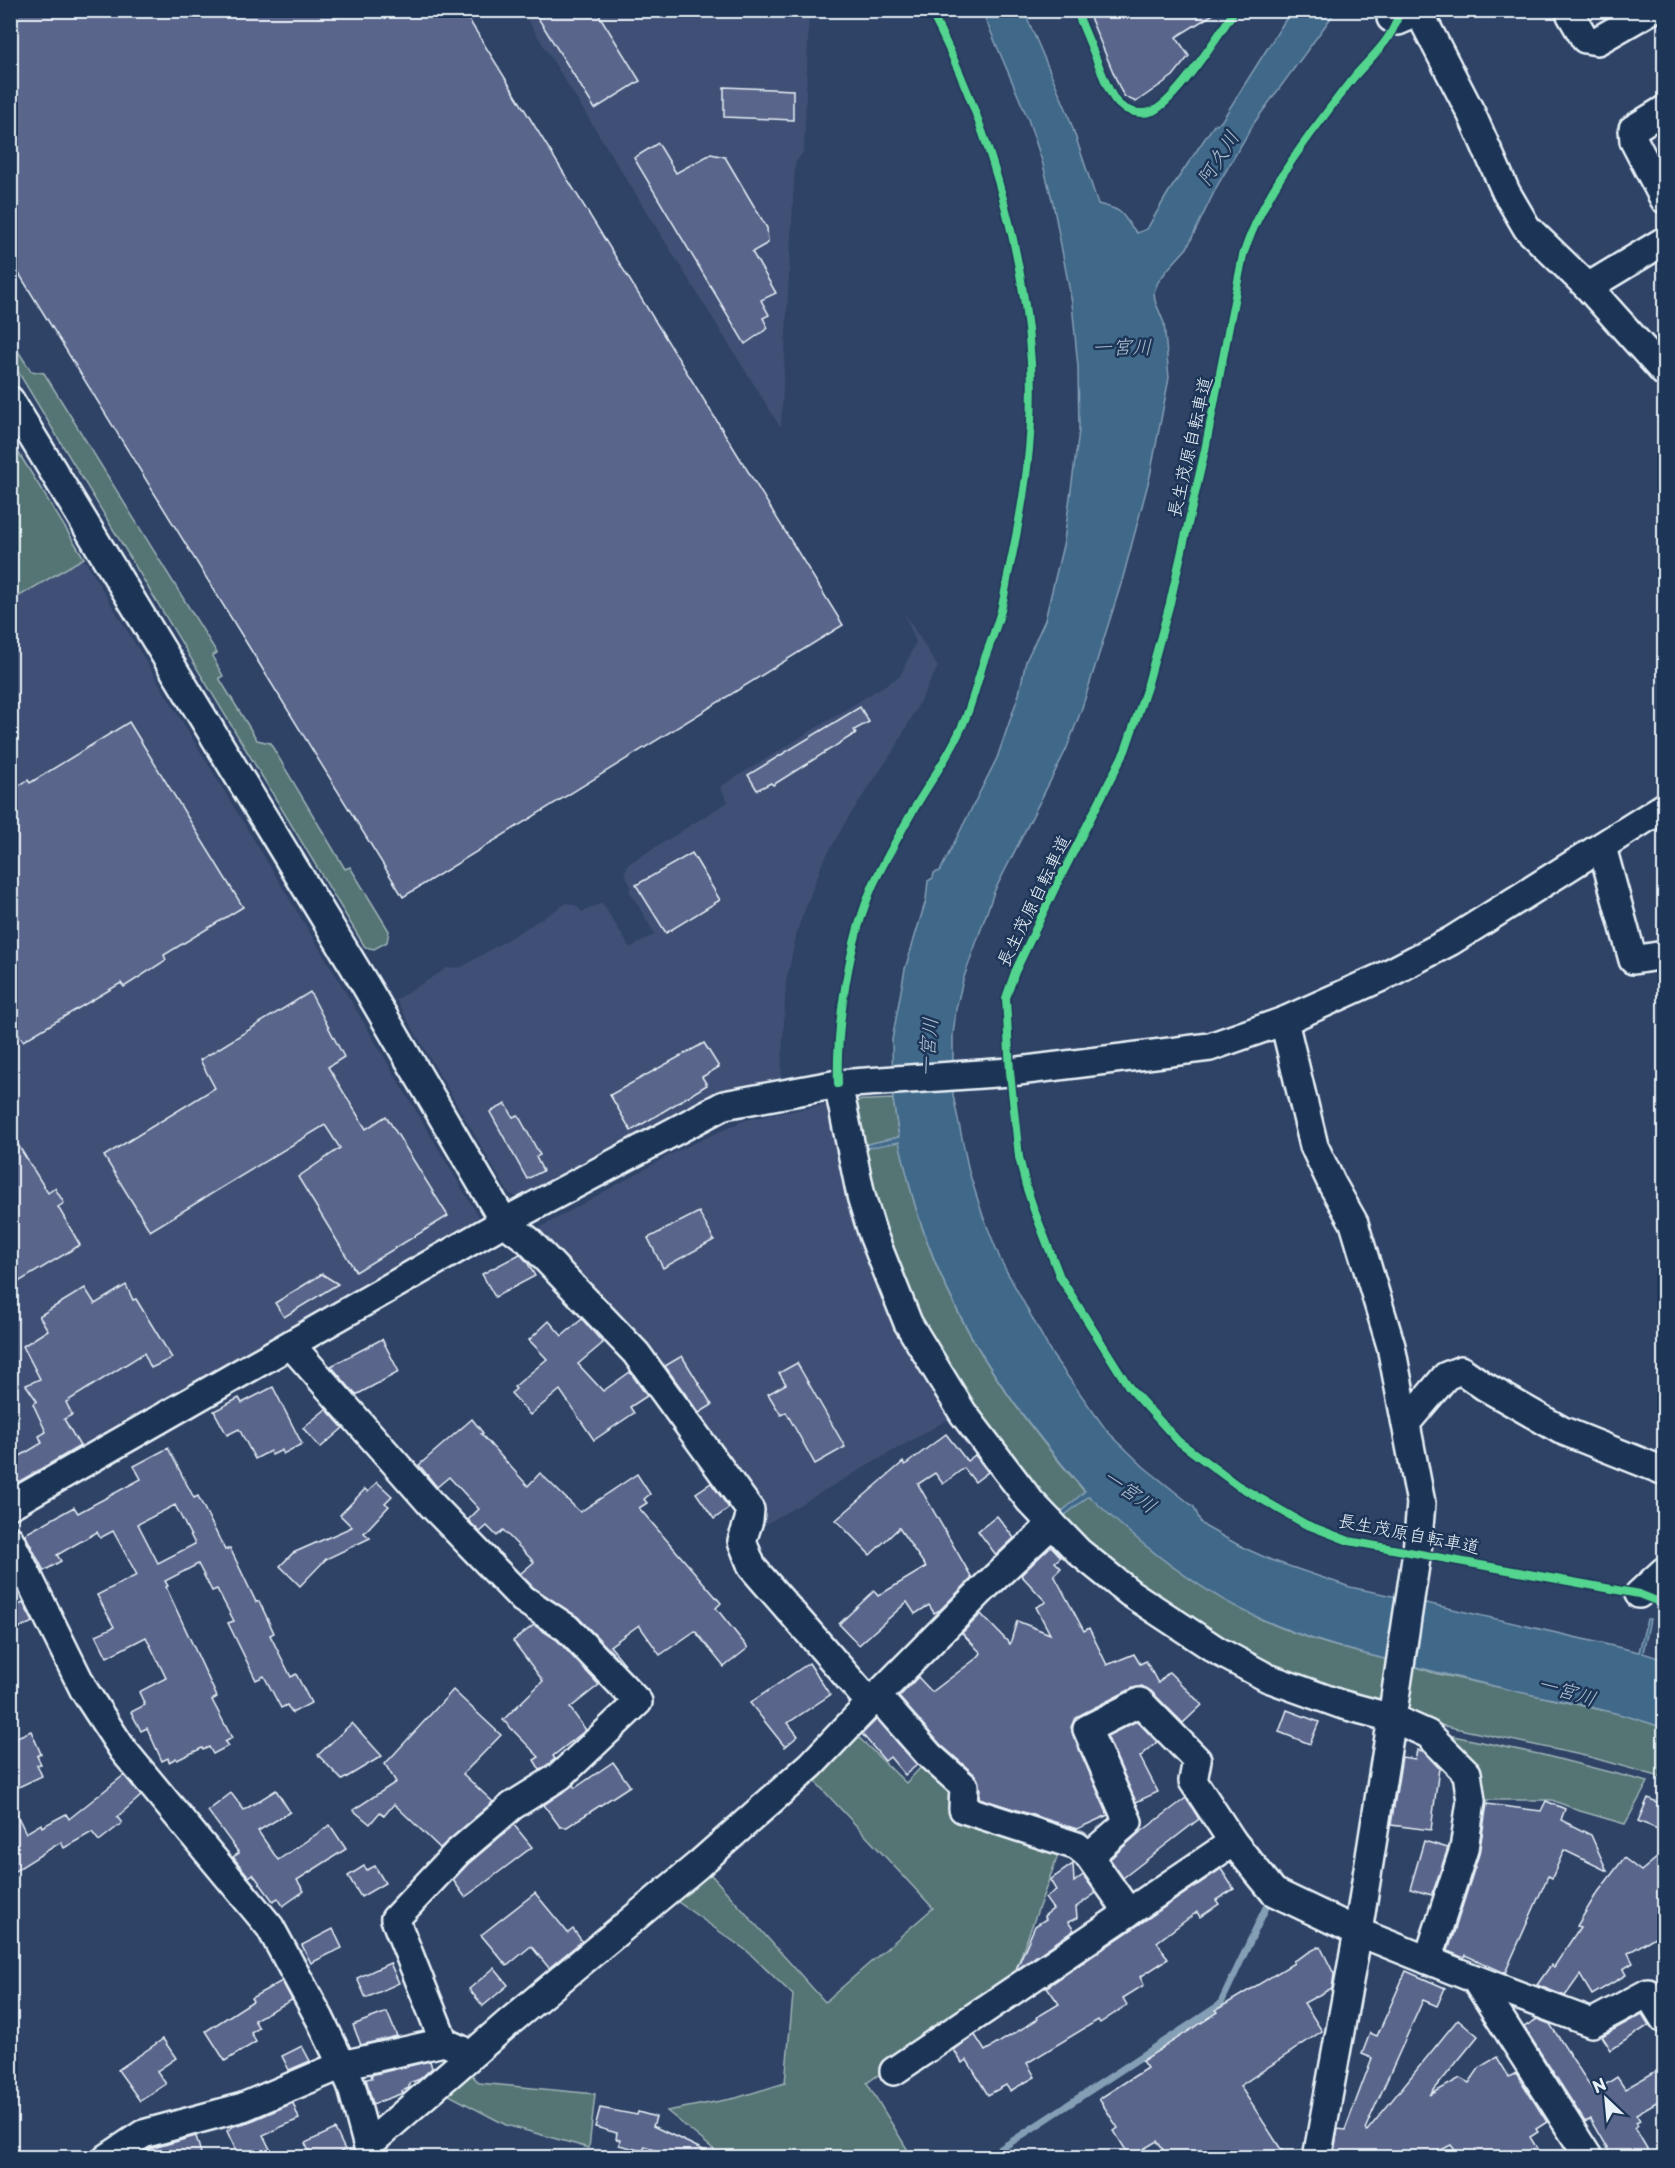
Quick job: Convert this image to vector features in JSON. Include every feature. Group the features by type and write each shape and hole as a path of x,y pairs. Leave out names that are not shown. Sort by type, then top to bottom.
{"street":[{"path":"1571,10 1571,15 1585,39 1597,41 1651,10"},
{"path":"1391,18 1398,21 1422,11 1506,192 1527,228 1588,287 1665,372"},
{"path":"1665,110 1633,129 1634,141 1665,199"},
{"path":"1588,287 1665,241"},
{"path":"10,400 366,986 504,1222 528,1240 636,1353 750,1510 742,1542 752,1567 865,1697 876,1696"},
{"path":"10,1505 504,1222 724,1105 841,1084 1010,1072 1209,1047 1284,1021 1384,976 1451,941 1665,807"},
{"path":"1602,847 1633,960 1665,955"},
{"path":"1284,1021 1314,1146 1354,1223 1392,1346 1421,1503 1416,1557 1358,1932 1317,2157"},
{"path":"841,1084 861,1196 873,1235 909,1323 963,1413 1029,1501 1079,1552 1130,1593 1218,1651 1268,1678 1340,1704 1392,1713 1428,1734 1467,1773 1471,1801 1464,1849 1428,1960"},
{"path":"291,1345 431,1504 523,1599 567,1628 638,1702 560,1776 512,1806 457,1853 395,1919 444,2042"},
{"path":"1407,1422 1446,1376 1461,1370 1484,1386 1562,1430 1665,1471"},
{"path":"10,1540 84,1690 123,1750 270,1927 320,2019 351,2084 369,2151 472,2055 706,1857 811,1764 876,1696 1052,1524"},
{"path":"1639,1594 1665,1570"},
{"path":"876,1696 929,1755 964,1786 963,1809 1077,1846 1089,1856 1128,1911"},
{"path":"1089,1856 1128,1822 1087,1729 1140,1702 1197,1760 1193,1781 1233,1842 1274,1892 1358,1932 1592,2023 1648,1993 1665,2019"},
{"path":"894,2071 1233,1842"},
{"path":"1475,1979 1589,2157"},
{"path":"107,2157 143,2134 243,2107 342,2065 444,2042 472,2055"}],"shaded area":[{"path":"522,11 809,11 804,150 795,164 781,425 779,425"},
{"path":"10,437 335,974 483,1224 10,1497"},
{"path":"903,611 938,667 896,747 846,821 822,864 798,928 786,982 781,1079 733,1090 673,1117 526,1199 509,1194 396,1000 447,968 462,967 567,903 577,906 582,912 602,903 630,948 655,934 629,890 631,887 625,873 627,865 728,802 720,787 900,676 916,642"},
{"path":"830,1104 954,1416 750,1533 757,1512 536,1230 675,1152 745,1120"}],"green space":[{"path":"10,339 31,371 44,373 217,653 212,656 223,676 219,678 257,740 270,743 345,869 350,867 389,931 387,942 374,949 365,947 11,360"},
{"path":"10,439 84,558 11,601 10,601"},
{"path":"893,1099 899,1137 859,1146 846,1101"},
{"path":"899,1141 914,1200 930,1248 964,1324 1007,1394 1085,1492 1057,1516 1017,1476 902,1291 860,1149"},
{"path":"1089,1495 1171,1565 1239,1608 1279,1627 1310,1638 1393,1661 1386,1706 1271,1672 1105,1563 1060,1519"},
{"path":"1407,1664 1434,1673 1629,1716 1664,1728 1664,1778 1590,1757 1441,1725 1400,1708"},
{"path":"852,1731 906,1783 926,1762 958,1789 1061,1847 1012,1980 867,2083 912,2157 723,2157 667,2111 736,2098 785,2083 793,1995 747,1951 671,1897 705,1868 825,2002 933,1908 810,1776"},
{"path":"1439,1733 1543,1755 1648,1782 1625,1824 1552,1800 1477,1800"},
{"path":"466,2068 479,2083 595,2094 589,2148 506,2125 449,2095 446,2089"}],"water":[{"name":"一宮川","path":"982,11 1024,11 1067,111 1098,204 1119,211 1137,233 1147,229 1168,193 1214,125 1221,122 1291,11 1336,11 1254,123 1217,186 1187,248 1158,282 1154,292 1155,301 1164,323 1169,378 1150,476 1122,581 1081,711 1066,750 994,892 963,980 956,1009 953,1035 953,1095 969,1172 983,1216 1001,1261 1053,1356 1107,1431 1144,1467 1194,1507 1201,1523 1206,1527 1271,1560 1350,1587 1639,1652 1647,1619 1650,1619 1643,1653 1664,1660 1664,1728 1574,1703 1519,1692 1369,1655 1283,1628 1242,1610 1195,1582 1150,1550 1089,1496 1060,1519 1057,1516 1085,1491 1057,1459 1007,1393 964,1324 930,1249 899,1142 860,1149 859,1146 899,1137 893,1099 892,1040 905,969 926,900 928,881 933,878 934,873 940,871 997,758 1019,694 1026,661 1045,620 1064,541 1079,431 1078,367 1072,303 1053,203 1028,119"}],"building":[{"path":"10,10 463,10 843,625 403,897 10,259"},
{"path":"533,10 596,10 640,81 595,109"},
{"path":"1087,10 1220,10 1176,37 1189,56 1173,76 1136,102 1125,97 1121,91"},
{"path":"724,87 793,90 793,120 724,117"},
{"path":"658,143 676,173 711,154 725,157 767,228 768,243 752,252 776,293 761,300 769,315 763,318 768,328 745,344 634,158"},
{"path":"860,707 869,722 854,730 856,733 773,785 771,783 757,790 748,775"},
{"path":"129,722 243,907 164,955 166,960 124,987 121,983 23,1041 10,1021 10,791 28,780 30,783"},
{"path":"692,853 720,900 666,933 636,885"},
{"path":"310,992 344,1057 328,1067 366,1129 386,1116 448,1216 356,1272 298,1177 340,1148 325,1125 150,1231 104,1156 215,1088 200,1060"},
{"path":"704,1043 719,1067 702,1077 707,1085 631,1131 610,1095"},
{"path":"506,1104 513,1117 518,1115 540,1155 536,1157 543,1171 527,1179 490,1112"},
{"path":"10,1132 48,1193 55,1188 64,1203 58,1207 80,1245 10,1287"},
{"path":"699,1212 714,1240 663,1268 648,1238"},
{"path":"520,1254 535,1276 495,1297 482,1274"},
{"path":"322,1274 338,1284 284,1317 275,1303"},
{"path":"126,1285 133,1300 136,1299 172,1358 151,1368 144,1353 66,1402 72,1415 64,1419 80,1446 10,1487 10,1462 42,1443 39,1436 46,1432 33,1404 37,1401 26,1385 40,1379 23,1346 48,1330 39,1316 85,1288 95,1304"},
{"path":"582,1319 603,1343 578,1364 603,1391 630,1372 647,1396 630,1407 634,1413 594,1440 560,1390 530,1415 511,1393 516,1389 514,1387 547,1359 529,1340 549,1321 562,1336"},
{"path":"382,1339 399,1372 356,1395 331,1366"},
{"path":"682,1356 712,1405 699,1413 665,1366"},
{"path":"797,1363 845,1447 815,1464 786,1412 781,1415 768,1394 786,1384 779,1373"},
{"path":"273,1387 302,1444 283,1454 282,1450 272,1455 270,1451 255,1459 239,1429 227,1435 214,1411 239,1398 242,1403"},
{"path":"326,1409 343,1428 320,1448 303,1428"},
{"path":"472,1419 483,1433 481,1434 528,1486 540,1473 580,1512 637,1474 650,1494 644,1499 647,1503 639,1508 721,1603 716,1608 748,1648 724,1667 695,1631 660,1655 639,1625 610,1646 624,1665 578,1617 533,1587 520,1574 534,1562 503,1530 497,1536 487,1526 480,1532 468,1520 479,1509 449,1477 437,1487 419,1465"},
{"path":"946,1434 967,1461 975,1455 988,1472 975,1482 964,1468 943,1484 935,1473 918,1484 972,1578 940,1610 934,1613 929,1605 915,1614 907,1602 859,1645 839,1624 874,1591 878,1596 926,1567 899,1528 870,1555 836,1520 903,1462 905,1465"},
{"path":"168,1448 194,1498 198,1496 225,1550 230,1548 256,1602 259,1601 274,1633 270,1635 291,1677 296,1674 311,1703 292,1713 287,1705 281,1708 264,1676 256,1680 228,1623 234,1621 217,1589 212,1591 198,1564 165,1581 217,1697 212,1700 232,1738 225,1742 228,1746 213,1754 209,1747 177,1760 176,1758 169,1762 168,1758 162,1761 147,1728 141,1731 131,1712 145,1705 139,1692 166,1678 146,1637 107,1657 96,1635 114,1627 97,1595 137,1575 113,1531 100,1538 97,1532 57,1555 61,1561 44,1571 25,1534 74,1507 78,1513 141,1479 134,1466","holes":["175,1505 195,1544 158,1563 138,1524"]},
{"path":"377,1482 392,1496 385,1503 389,1506 364,1533 370,1538 326,1559 300,1586 280,1566 293,1553 352,1527 340,1515 365,1489 368,1492"},
{"path":"711,1483 729,1508 714,1519 696,1493"},
{"path":"997,1516 1014,1538 996,1555 978,1531"},
{"path":"1051,1546 1061,1557 1055,1562 1061,1568 1054,1575 1084,1631 1089,1628 1107,1665 1134,1654 1140,1664 1146,1661 1158,1683 1169,1672 1202,1705 1183,1723 1151,1691 1142,1686 1133,1688 1074,1720 1071,1727 1073,1735 1108,1815 1077,1829 979,1798 980,1789 975,1775 940,1744 899,1697 918,1677 932,1692 978,1657 981,1653 962,1633 981,1614 1010,1644 1017,1621 1050,1634 1036,1607 1046,1602 1021,1575"},
{"path":"23,1603 33,1622 10,1632 10,1609"},
{"path":"534,1625 557,1640 599,1685 570,1708 586,1730 553,1756 555,1759 540,1770 534,1760 539,1757 503,1720 543,1681 513,1641"},
{"path":"809,1663 830,1695 788,1723 798,1736 785,1747 750,1703"},
{"path":"453,1690 501,1735 463,1774 493,1802 440,1848 394,1804 384,1816 380,1812 370,1824 353,1810 396,1782 385,1764"},
{"path":"1287,1710 1319,1722 1310,1744 1279,1732"},
{"path":"877,1719 917,1765 905,1775 890,1757 885,1761 862,1734"},
{"path":"1137,1721 1157,1742 1140,1757 1158,1792 1136,1802 1107,1736"},
{"path":"352,1723 382,1756 342,1780 318,1755"},
{"path":"31,1731 41,1754 37,1756 41,1764 37,1765 42,1776 10,1791 10,1740"},
{"path":"1417,1750 1423,1751 1439,1768 1431,1830 1391,1825 1402,1757 1415,1759"},
{"path":"613,1762 630,1786 567,1827 560,1827 544,1805 573,1785 575,1788"},
{"path":"124,1775 141,1796 117,1817 122,1823 99,1841 92,1832 64,1848 61,1842 10,1874 10,1801 26,1833 66,1814 69,1819"},
{"path":"276,1790 290,1812 258,1831 278,1860 330,1825 346,1849 297,1880 304,1891 283,1906 278,1898 273,1901 253,1874 249,1877 233,1857 239,1853 208,1811 231,1793 244,1810"},
{"path":"1186,1798 1199,1819 1123,1878 1110,1859 1138,1834"},
{"path":"1648,1798 1665,1806 1665,1832 1638,1821"},
{"path":"1546,1801 1565,1809 1561,1820 1591,1835 1607,1871 1564,1850 1552,1878 1548,1876 1505,1973 1465,1955 1464,1958 1448,1951 1479,1854 1487,1804 1541,1811"},
{"path":"514,1825 532,1847 465,1897 453,1880 468,1864"},
{"path":"1424,1841 1448,1848 1432,1895 1410,1889"},
{"path":"1665,1851 1665,1931 1628,1953 1633,1963 1623,1969 1626,1975 1592,1995 1580,1975 1565,1996 1537,1985 1551,1965 1554,1967 1580,1927 1577,1926 1595,1896 1624,1858 1641,1871"},
{"path":"1073,1864 1074,1882 1083,1875 1096,1893 1076,1907 1077,1918 1068,1922 1074,1930 1016,1970 1035,1926 1046,1919 1044,1916 1053,1909 1045,1898 1056,1890 1050,1880"},
{"path":"364,1866 367,1870 375,1866 385,1883 361,1897 348,1876"},
{"path":"1221,1869 1234,1889 1216,1900 1219,1904 1200,1917 1197,1912 1157,1942 1168,1959 1140,1977 1144,1985 1123,1998 1127,2005 1100,2023 1098,2020 1027,2063 1035,2077 1010,2091 1006,2085 988,2095 967,2060 962,2063 954,2050 975,2035 985,2051 1038,2019 1037,2017 1059,2004 1047,1987"},
{"path":"535,1893 568,1933 573,1929 582,1941 549,1968 531,1946 507,1966 481,1935"},
{"path":"333,1929 342,1948 311,1963 302,1945"},
{"path":"1320,1946 1334,1974 1332,1988 1304,2003 1322,2031 1240,2086 1286,2157 1168,2157 1157,2141 1130,2157 1114,2131 1118,2128 1099,2099 1147,2068 1142,2061 1218,2012 1216,2010"},
{"path":"390,1963 399,1983 366,1998 357,1978"},
{"path":"494,1968 508,1985 483,2006 469,1989"},
{"path":"1406,1971 1445,1988 1437,2006 1423,2000 1365,2129 1367,2131 1458,2019 1478,2036 1430,2095 1460,2078 1469,2083 1480,2067 1497,2057 1509,2077 1516,2073 1547,2122 1536,2129 1538,2132 1530,2137 1542,2157 1460,2157 1451,2145 1427,2157 1333,2157 1338,2129 1345,2130 1372,2058 1362,2054 1370,2033 1377,2036"},
{"path":"282,1981 292,2000 254,2020 259,2028 251,2033 256,2042 225,2061 206,2031 253,2001 251,1998"},
{"path":"387,2012 397,2036 361,2045 353,2025"},
{"path":"1642,2014 1649,2025 1611,2050 1602,2036"},
{"path":"1537,2019 1550,2024 1594,2092 1617,2077 1625,2089 1665,2066 1665,2097 1636,2114 1640,2120 1636,2122 1638,2125 1635,2128 1652,2157 1612,2157 1590,2119 1585,2122 1524,2027"},
{"path":"163,2039 176,2058 157,2071 166,2084 140,2101 118,2070"},
{"path":"302,2046 310,2061 289,2070 282,2056"},
{"path":"430,2061 432,2068 420,2079 409,2083 409,2088 402,2091 403,2093 373,2104 366,2079 372,2078 371,2075"},
{"path":"293,2103 299,2119 263,2135 274,2157 239,2157 227,2131 234,2126"},
{"path":"600,2108 637,2115 638,2112 656,2117 653,2126 718,2157 670,2157 645,2146 643,2151 619,2145 620,2140 616,2139 617,2133 595,2127"},
{"path":"335,2129 345,2150 330,2157 312,2157 305,2143"},
{"path":"196,2136 202,2157 136,2157 150,2149"}],"waterway":[{"path":"987,2158 1220,2005 1269,1901"}],"cycle path":[{"path":"838,1084 842,1009 857,931 880,871 952,746 969,710 1003,603 1019,519 1030,441 1032,389 1027,317 1010,226 998,181 968,93 930,10"},
{"path":"1076,10 1106,84 1118,104 1132,112 1143,113 1153,111 1163,105 1185,81 1235,10"},
{"name":"長生茂原自転車道","path":"1399,10 1388,38 1343,91 1282,176 1256,222 1243,255 1205,450 1170,603 1147,687 1125,751 1055,888 1015,972 1006,998 1010,1072 1019,1157 1034,1210 1060,1277 1129,1387 1178,1441 1237,1485 1305,1524 1349,1541 1639,1594 1664,1604"}],"water label":[{"name":"阿久川","path":"1218,158"}]}
